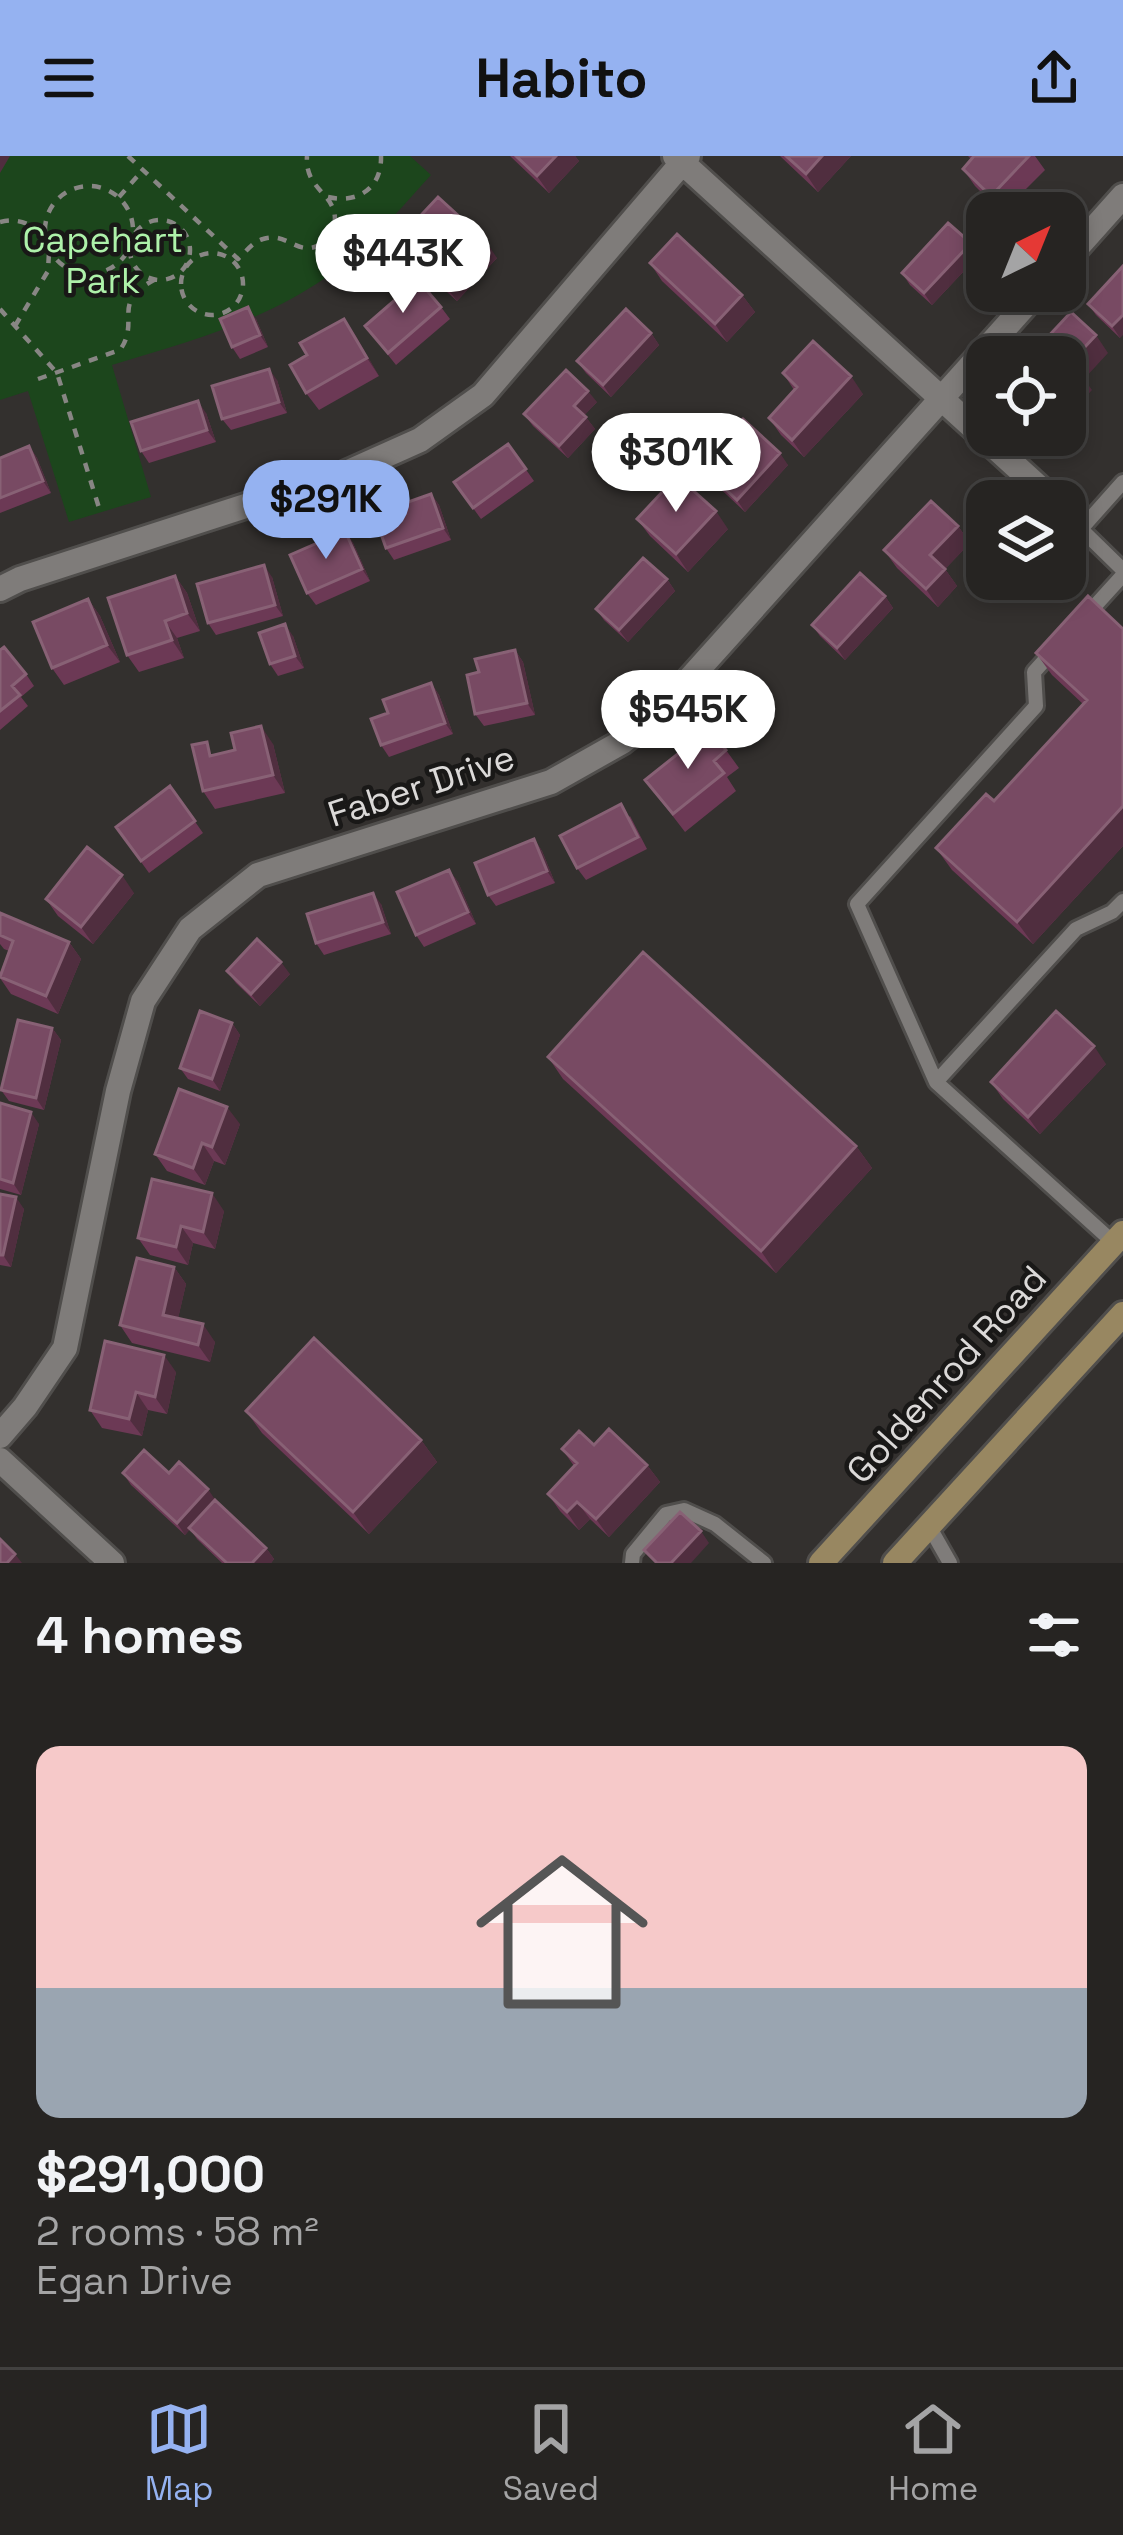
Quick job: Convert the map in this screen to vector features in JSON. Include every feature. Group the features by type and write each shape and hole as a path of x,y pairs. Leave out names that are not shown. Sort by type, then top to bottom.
{"main road":[{"name":"Goldenrod Road","path":"821,1563 1119,1238"},
{"path":"895,1563 1123,1314"}],"street":[{"path":"0,589 344,474 420,440 484,394 681,158 1031,480"},
{"path":"1086,237 1123,196"},
{"name":"Faber Drive","path":"0,1436 26,1407 65,1348 118,1091 143,1001 190,929 258,875 550,782 622,742 660,712 1019,312"},
{"path":"0,1460 112,1563"}],"lane":[{"path":"1078,623 1123,572 1081,529 1123,482"},
{"path":"1064,640 1034,672 1036,706 857,904 936,1082 1119,1238"},
{"path":"936,1082 1076,929 1117,907 1123,930"},
{"path":"632,1563 632,1554 666,1514 683,1510 715,1524 764,1563"},
{"path":"929,1526 950,1563"}],"path":[{"path":"0,222 32,226 64,267 92,275 119,264 136,232 152,221 171,222 186,235 191,254 180,284 186,304 204,315 224,313 239,300 243,280 238,259 128,156"},
{"path":"238,259 268,237 299,249 331,237 337,217 328,197 310,179 307,156"},
{"path":"328,197 341,200 364,194 379,177 381,156"},
{"path":"119,197 143,170"},
{"path":"15,326 48,271 48,215 65,193 93,186 119,197 129,209 132,261 154,280"},
{"path":"38,379 120,350 126,341 128,302 134,291 154,280 174,278 204,254 225,255 239,270"},
{"path":"0,309 57,373 100,511"}],"green space":[{"name":"Capehart Park","path":"0,156 410,156 431,175 354,255 301,293 222,330 112,365 151,497 69,522 28,391 0,400"}],"building":[{"path":"516,156 556,156 537,176"},
{"path":"786,156 822,156 806,174"},
{"path":"974,156 1029,156 995,192 987,192 963,169"},
{"path":"438,197 485,240 444,284 415,257 429,242 411,226"},
{"path":"948,223 966,239 966,248 924,293 902,273"},
{"path":"677,234 742,295 715,324 650,263"},
{"path":"1123,266 1123,315 1112,326 1088,304"},
{"path":"418,280 441,307 388,353 365,326"},
{"path":"248,307 260,335 232,347 220,319"},
{"path":"626,309 651,333 603,385 577,361"},
{"path":"1071,312 1096,335 1086,346 1086,336 1049,336"},
{"path":"344,319 367,358 306,393 290,365 307,355 300,343"},
{"path":"813,341 851,376 792,440 769,418 797,387 783,373"},
{"path":"269,369 279,402 222,419 212,386"},
{"path":"566,370 588,391 574,406 586,417 559,446 524,414"},
{"path":"198,401 207,430 141,451 131,422"},
{"path":"743,419 780,453 737,500 702,467 715,453 726,463 742,446 728,434"},
{"path":"508,444 526,469 473,508 454,482"},
{"path":"29,446 43,481 0,498 0,458"},
{"path":"677,476 716,511 676,554 637,519"},
{"path":"431,494 443,528 386,548 374,514"},
{"path":"931,501 958,526 930,555 945,569 926,589 884,550"},
{"path":"345,531 362,569 307,593 290,555"},
{"path":"643,558 667,579 619,630 596,609"},
{"path":"264,565 275,605 208,623 197,584"},
{"path":"860,573 885,596 837,648 812,625"},
{"path":"175,576 187,613 165,621 172,640 127,655 108,598"},
{"path":"1086,598 1123,629 1123,806 1017,922 936,848 986,794 994,801 1087,700 1036,653"},
{"path":"88,599 107,645 52,668 33,622"},
{"path":"285,624 295,656 270,664 259,633"},
{"path":"4,647 26,674 12,686 20,695 0,711 0,650"},
{"path":"515,650 527,703 475,714 467,675 479,672 475,659"},
{"path":"431,683 445,723 381,745 371,719 388,713 383,700"},
{"path":"261,726 273,775 203,791 192,745 207,742 210,756 235,750 231,733"},
{"path":"709,729 726,750 714,761 724,773 673,814 645,780"},
{"path":"170,786 195,821 141,861 116,827"},
{"path":"621,804 638,837 577,868 560,836"},
{"path":"534,839 547,871 488,895 475,863"},
{"path":"87,847 122,875 81,927 46,899"},
{"path":"449,870 468,912 416,935 397,892"},
{"path":"373,893 383,922 316,943 307,914"},
{"path":"0,913 69,942 46,996 0,977 13,941 0,935"},
{"path":"257,939 281,962 251,994 227,971"},
{"path":"643,952 856,1146 761,1251 548,1057"},
{"path":"200,1011 232,1023 212,1079 180,1068"},
{"path":"1056,1011 1094,1046 1028,1117 991,1082"},
{"path":"18,1020 52,1028 36,1098 1,1090"},
{"path":"179,1089 227,1107 212,1147 202,1143 193,1168 155,1154"},
{"path":"0,1103 31,1112 13,1183 0,1179"},
{"path":"152,1179 212,1193 203,1232 181,1226 176,1247 138,1238"},
{"path":"0,1194 16,1197 3,1255 0,1255"},
{"path":"137,1258 174,1267 163,1315 203,1324 198,1345 120,1325"},
{"path":"314,1338 421,1440 353,1512 246,1411"},
{"path":"105,1341 164,1355 155,1397 136,1392 129,1419 90,1410"},
{"path":"609,1429 647,1465 596,1519 577,1502 567,1512 548,1494 577,1463 562,1449 579,1431 594,1445"},
{"path":"144,1450 169,1473 179,1462 208,1489 177,1523 123,1473"},
{"path":"215,1500 266,1548 252,1563 227,1563 189,1528"},
{"path":"680,1512 701,1531 671,1563 657,1563 644,1550"},
{"path":"0,1539 15,1554 7,1563 0,1563"}]}
